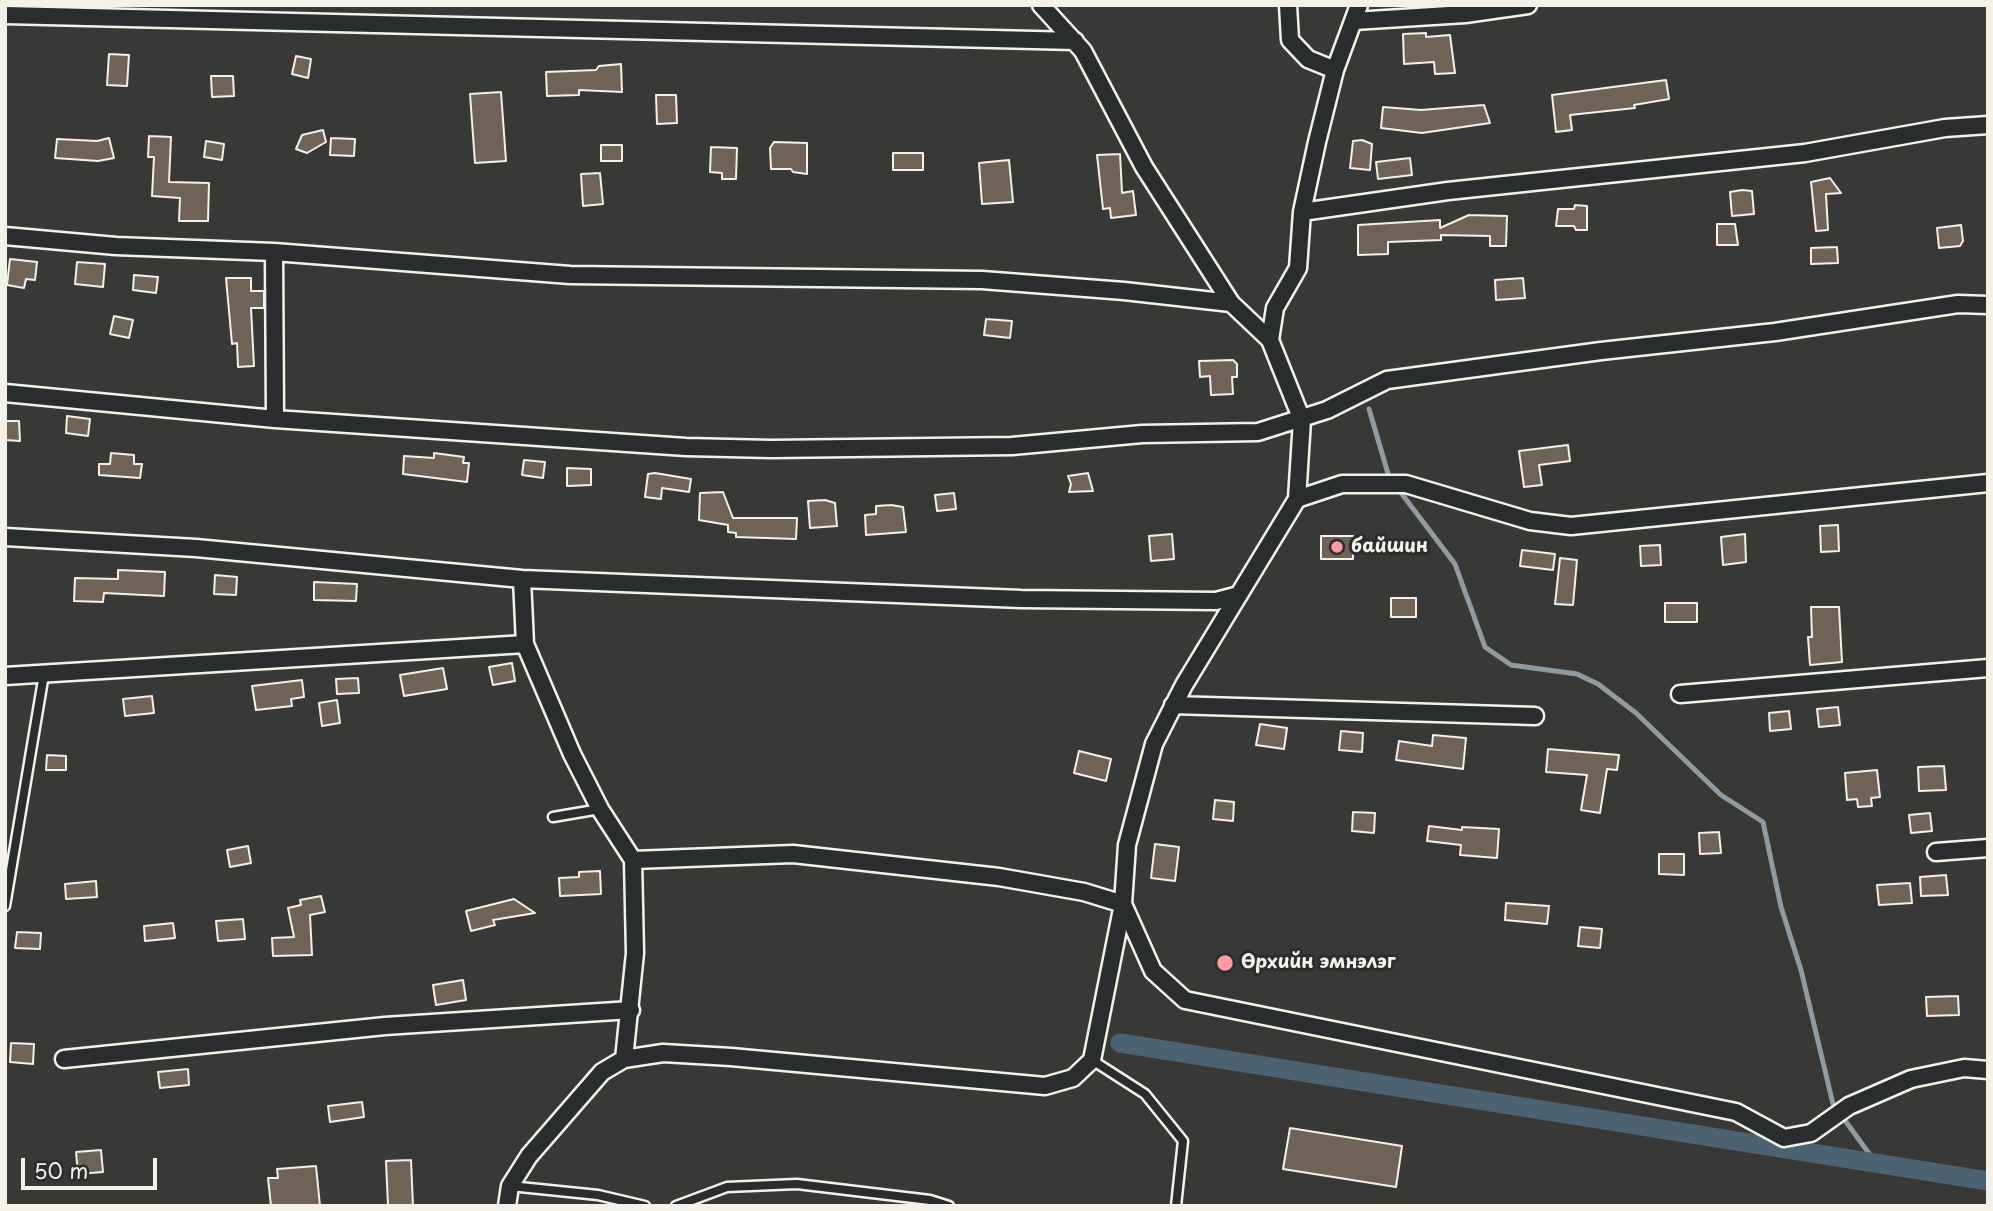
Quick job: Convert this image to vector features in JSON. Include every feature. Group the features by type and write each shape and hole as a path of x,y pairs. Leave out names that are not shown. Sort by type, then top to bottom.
{"street":[{"path":"507,1206 510,1186 548,1132 602,1072 624,1059 663,1054 730,1057 1045,1086 1073,1078 1092,1060 1123,904 1127,845 1154,744 1173,705 1297,499 1302,420 1270,340 1231,303 1144,167 1083,51 1041,5"},
{"path":"1288,5 1290,40 1308,59 1335,70"},
{"path":"1270,340 1275,308 1298,268 1302,212 1335,70 1359,5"},
{"path":"1353,21 1465,15 1528,5"},
{"path":"5,15 1075,41"},
{"path":"1302,212 1448,191 1805,153 1945,128 1988,125"},
{"path":"5,236 116,247 274,252 570,275 982,281 1124,290 1231,303"},
{"path":"274,252 275,419"},
{"path":"5,394 275,419 771,449 1012,446 1142,434 1258,432 1302,420 1387,380 1601,351 1775,332 1958,304 1988,304"},
{"path":"1297,499 1342,484 1406,484 1530,521 1571,526 1988,483"},
{"path":"5,537 196,548 522,579 1021,599 1216,601 1239,595"},
{"path":"522,579 526,644 572,754 600,809 633,860 635,953 624,1059"},
{"path":"5,676 526,644"},
{"path":"1681,694 1988,668"},
{"path":"1173,705 1535,716"},
{"path":"1936,852 1988,848"},
{"path":"633,860 793,854 999,877 1084,892 1123,904 1153,971 1185,1000 1736,1112 1784,1138 1811,1133 1849,1106 1911,1079 1964,1068 1988,1070"},
{"path":"64,1059 385,1026 631,1010"}],"lane":[{"path":"5,905 44,674"},
{"path":"553,817 600,809"},
{"path":"1092,1060 1145,1094 1183,1141 1175,1206"},
{"path":"676,1206 727,1187 797,1184 930,1200 949,1206"},
{"path":"510,1186 598,1195 645,1206"}],"building":[{"path":"1426,33 1426,37 1450,35 1455,73 1435,74 1434,62 1404,64 1403,34"},
{"path":"109,54 129,55 127,86 107,85"},
{"path":"296,56 311,59 308,78 292,74"},
{"path":"621,64 622,92 579,90 579,95 547,96 546,72 596,70 599,66"},
{"path":"211,76 233,76 234,96 212,97"},
{"path":"1666,80 1669,99 1634,105 1635,108 1570,115 1572,130 1556,132 1552,95"},
{"path":"501,92 506,161 475,163 470,94"},
{"path":"656,95 676,95 677,123 657,124"},
{"path":"1484,105 1490,123 1422,133 1381,128 1383,107 1421,110"},
{"path":"323,130 326,142 307,153 296,149 302,135"},
{"path":"149,136 171,137 169,182 209,183 208,221 179,221 180,198 152,196 154,157 148,157"},
{"path":"109,138 114,158 98,161 55,158 57,139 97,141"},
{"path":"331,138 355,139 354,156 330,155"},
{"path":"1362,140 1372,144 1370,170 1350,168 1353,141"},
{"path":"206,141 224,144 222,160 204,157"},
{"path":"774,142 807,143 807,174 793,172 791,169 771,169 770,148"},
{"path":"601,145 622,145 622,161 601,161"},
{"path":"711,147 737,148 736,179 722,179 722,173 710,172"},
{"path":"893,153 923,153 923,170 893,170"},
{"path":"1120,154 1122,193 1133,191 1136,215 1111,218 1110,208 1103,209 1097,155"},
{"path":"1410,158 1412,175 1378,179 1376,162"},
{"path":"1009,160 1013,202 982,204 979,163"},
{"path":"600,173 603,204 583,206 581,174"},
{"path":"1830,178 1841,193 1826,194 1828,230 1816,231 1811,182"},
{"path":"1752,191 1754,214 1732,216 1730,192"},
{"path":"1575,205 1587,206 1587,230 1576,230 1574,226 1556,226 1558,209 1574,209"},
{"path":"1469,215 1507,216 1506,246 1490,246 1490,236 1441,235 1441,240 1388,242 1388,254 1358,255 1358,225 1440,220 1440,228"},
{"path":"1717,224 1735,224 1738,245 1717,245"},
{"path":"1961,225 1963,241 1960,246 1939,248 1937,228"},
{"path":"1837,247 1838,263 1811,264 1811,248"},
{"path":"10,259 37,262 35,280 26,279 24,288 7,285"},
{"path":"77,262 105,264 103,287 75,284"},
{"path":"134,275 158,277 156,293 133,290"},
{"path":"226,278 251,278 251,291 264,291 264,308 251,308 254,366 238,367 237,343 232,344"},
{"path":"1523,278 1525,298 1496,300 1495,280"},
{"path":"114,316 133,320 129,338 110,334"},
{"path":"986,319 1012,321 1010,338 984,335"},
{"path":"1233,360 1237,364 1237,377 1232,377 1233,394 1211,395 1210,376 1200,377 1199,361"},
{"path":"67,416 90,419 88,436 66,433"},
{"path":"5,421 19,421 20,441 5,440"},
{"path":"1568,445 1570,461 1539,465 1542,485 1524,487 1519,451"},
{"path":"111,453 134,455 134,464 142,464 140,478 99,475 99,464 110,464"},
{"path":"434,453 464,457 463,463 469,463 467,482 403,474 404,456 434,458"},
{"path":"524,460 545,462 543,478 522,475"},
{"path":"567,468 591,469 591,485 567,486"},
{"path":"1088,473 1093,491 1069,492 1071,484 1068,476"},
{"path":"648,474 691,479 689,492 662,488 661,499 645,497"},
{"path":"723,492 733,518 797,518 796,539 736,537 736,533 728,532 728,525 699,520 700,493"},
{"path":"954,493 956,509 937,511 935,495"},
{"path":"825,500 835,503 837,526 810,528 808,501"},
{"path":"876,506 903,507 906,532 866,535 865,515 876,514"},
{"path":"1838,525 1839,551 1821,552 1820,526"},
{"path":"1172,534 1174,559 1151,561 1149,536"},
{"path":"1745,534 1746,562 1723,565 1721,537"},
{"name":"байшин","path":"1321,536 1353,536 1353,559 1321,559"},
{"path":"1660,545 1661,565 1641,566 1640,546"},
{"path":"1522,550 1555,554 1553,570 1520,566"},
{"path":"1560,558 1577,560 1573,605 1555,604"},
{"path":"118,570 165,572 164,596 104,593 103,602 74,601 75,578 118,579"},
{"path":"215,575 237,577 236,595 214,594"},
{"path":"314,582 357,584 356,601 314,600"},
{"name":"байшин","path":"1391,598 1416,598 1416,617 1391,617"},
{"path":"1665,603 1697,603 1697,622 1665,622"},
{"path":"1811,607 1839,607 1842,662 1810,665 1808,637 1812,637"},
{"path":"512,663 515,681 493,685 489,667"},
{"path":"443,668 447,689 404,696 400,675"},
{"path":"358,678 359,693 337,694 336,679"},
{"path":"302,680 304,697 291,699 292,706 256,710 252,686"},
{"path":"152,696 154,713 125,716 123,699"},
{"path":"337,700 340,723 322,726 319,703"},
{"path":"1838,707 1840,725 1819,727 1817,709"},
{"path":"1789,711 1791,729 1770,731 1769,713"},
{"path":"1260,724 1287,728 1284,749 1256,745"},
{"path":"1341,731 1363,733 1362,752 1339,750"},
{"path":"1433,735 1466,738 1463,769 1396,760 1399,741 1432,746"},
{"path":"1548,749 1619,755 1617,770 1607,769 1600,813 1581,810 1587,775 1546,772"},
{"path":"1079,751 1111,759 1106,781 1074,773"},
{"path":"47,755 66,756 66,770 46,770"},
{"path":"1944,766 1946,790 1919,791 1918,767"},
{"path":"1877,770 1880,797 1871,798 1872,806 1858,807 1857,799 1847,800 1845,773"},
{"path":"1215,800 1234,802 1233,821 1213,819"},
{"path":"1353,812 1375,813 1374,833 1352,831"},
{"path":"1930,813 1932,831 1911,833 1909,815"},
{"path":"1429,826 1462,830 1462,827 1499,829 1497,858 1460,855 1461,845 1427,841"},
{"path":"1719,832 1721,853 1700,854 1699,833"},
{"path":"1155,844 1179,847 1175,881 1151,878"},
{"path":"248,846 251,863 230,867 227,850"},
{"path":"1659,854 1684,854 1684,875 1659,874"},
{"path":"600,871 601,894 560,896 559,878 579,877 579,872"},
{"path":"1946,875 1948,895 1921,896 1920,877"},
{"path":"96,881 97,897 66,899 65,884"},
{"path":"1910,883 1912,903 1879,905 1877,885"},
{"path":"321,896 325,912 310,915 312,955 273,956 272,938 294,937 288,908 301,905 300,900"},
{"path":"514,899 535,913 493,920 495,925 471,931 466,911"},
{"path":"1506,903 1549,906 1547,924 1505,920"},
{"path":"243,919 245,939 218,941 216,921"},
{"path":"173,923 175,938 145,941 144,926"},
{"path":"1580,927 1602,929 1600,948 1578,946"},
{"path":"17,932 41,933 40,949 15,948"},
{"path":"463,980 466,1000 436,1005 433,985"},
{"path":"1958,996 1959,1015 1927,1016 1926,997"},
{"path":"11,1043 34,1044 33,1064 10,1062"},
{"path":"188,1069 189,1085 160,1088 158,1072"},
{"path":"362,1102 364,1117 330,1122 328,1106"},
{"path":"1290,1128 1402,1146 1396,1187 1283,1169"},
{"path":"101,1150 103,1172 78,1174 76,1152"},
{"path":"411,1160 413,1206 388,1206 386,1161"},
{"path":"316,1166 320,1206 271,1206 268,1178 278,1178 277,1169"}],"waterway":[{"path":"1369,409 1389,477 1455,564 1485,647 1511,665 1577,674 1598,684 1636,713 1721,795 1763,822 1781,907 1801,970 1833,1104 1876,1163"},
{"path":"1120,1043 1988,1181"}],"place":[{"name":"байшин","path":"1337,547"},
{"name":"Өрхийн эмнэлэг","path":"1225,963"}]}
